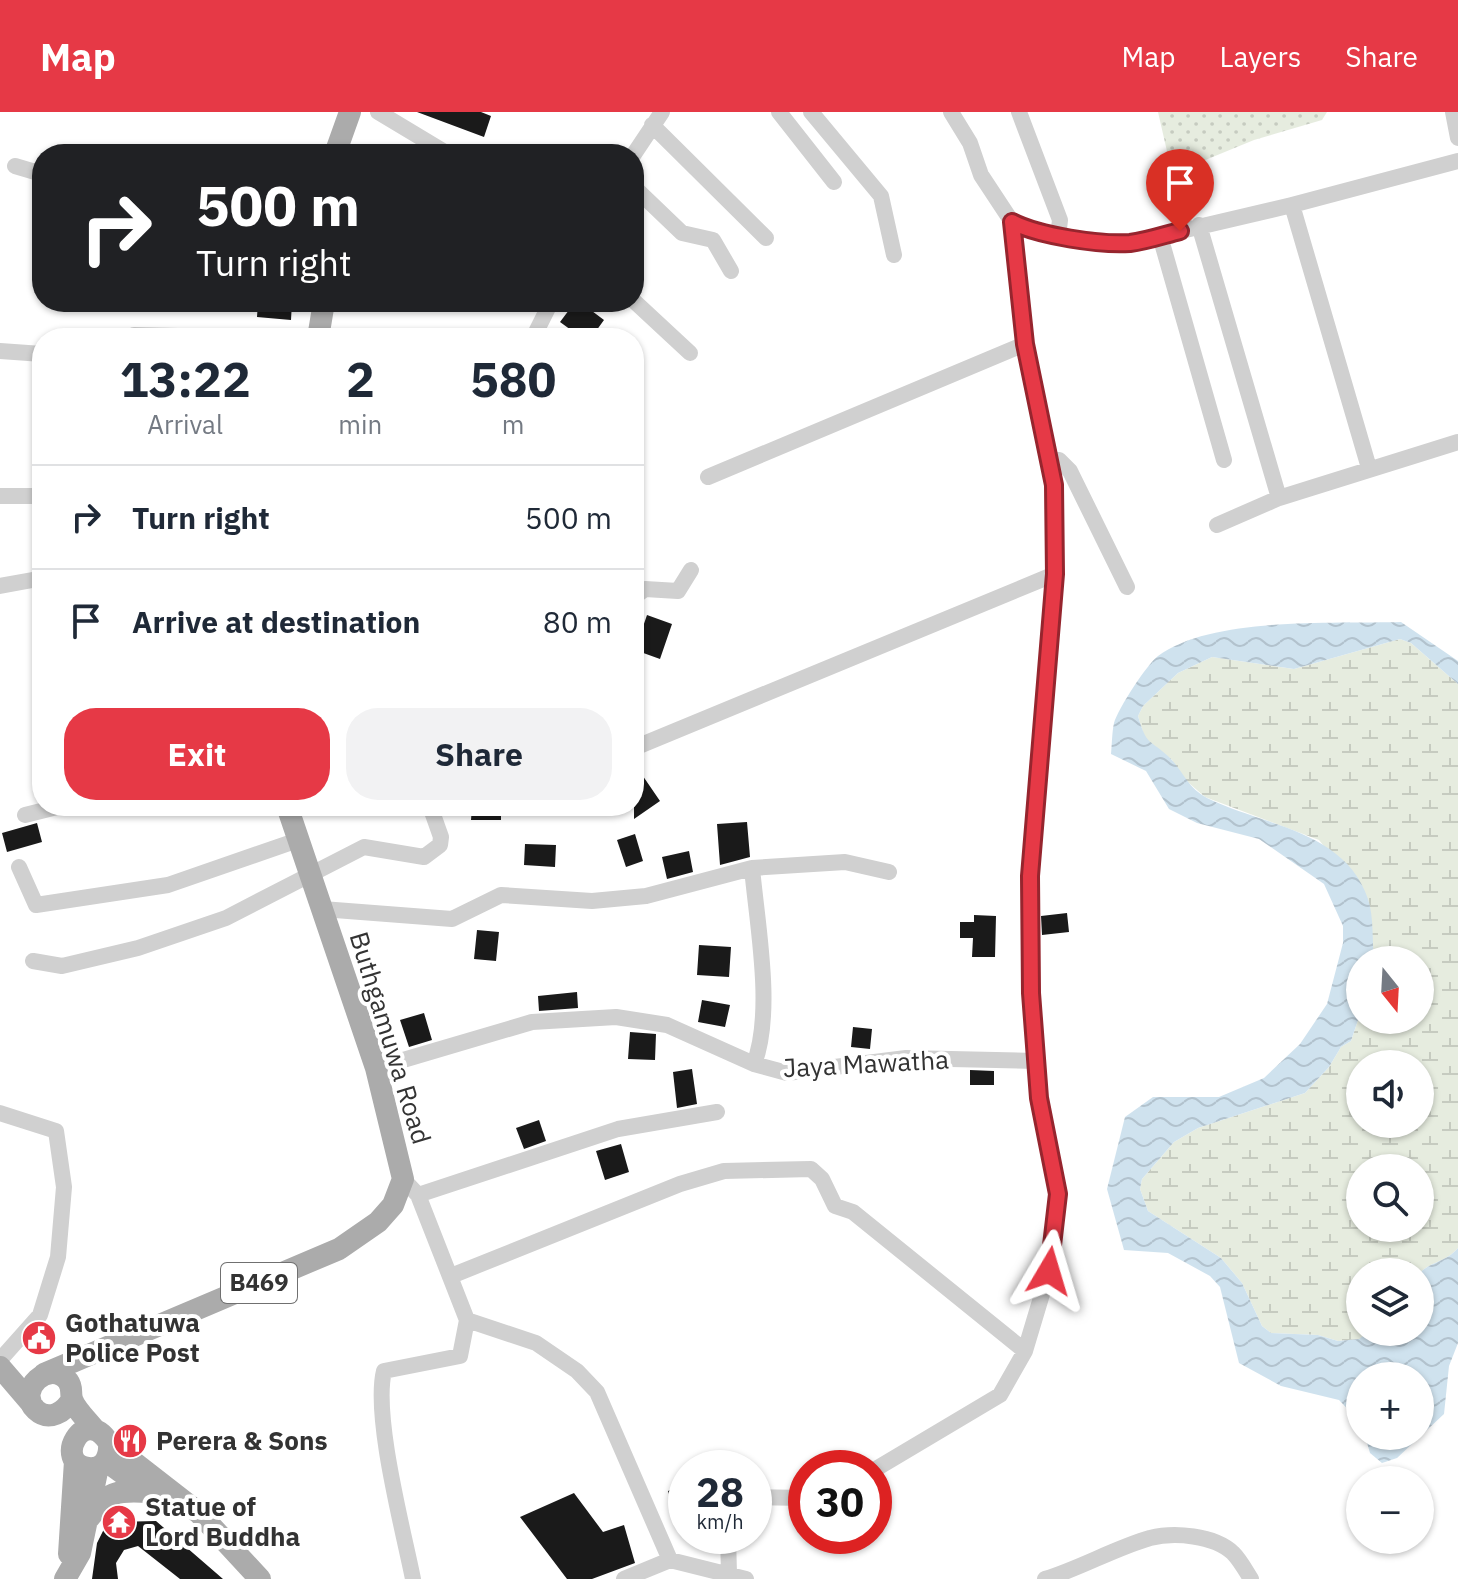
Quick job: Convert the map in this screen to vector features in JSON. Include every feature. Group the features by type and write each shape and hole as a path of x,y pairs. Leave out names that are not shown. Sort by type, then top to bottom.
{"main road":[{"path":"339,144 350,112"},
{"name":"Buthgamuwa Road","path":"42,1375 339,1249 378,1222 410,1187 376,1068 290,816"},
{"name":"Buthgamuwa Road","path":"72,1395 103,1349"},
{"path":"0,1364 42,1375 56,1373 67,1379 72,1395 102,1450 199,1513 260,1579"},
{"path":"0,1364 85,1468 102,1450"},
{"path":"42,1375 33,1383 29,1393 38,1409 56,1415 66,1409 72,1395"},
{"path":"66,1575 75,1437 84,1431 149,1492 197,1525 215,1533"},
{"path":"66,1575 80,1553 102,1450"},
{"path":"88,1519 107,1496 129,1491 149,1492"}],"street":[{"path":"378,112 431,144"},
{"path":"779,112 834,182"},
{"path":"811,112 881,196 894,255"},
{"path":"892,1459 1000,1395 1025,1351 1049,1271 1058,1194 1039,1098 1031,993 1030,876 1055,574 1054,485 1025,344 1012,222 981,175 970,143 951,112"},
{"path":"1019,112 1060,220 1058,237"},
{"path":"1453,112 1458,138"},
{"path":"640,144 657,118 766,238"},
{"path":"1012,222 1058,237 1130,243 1292,205 1458,161"},
{"path":"15,166 32,171"},
{"path":"644,197 682,233 713,240 731,271"},
{"path":"1292,205 1369,468"},
{"path":"1199,225 1279,498"},
{"path":"1160,236 1224,460"},
{"path":"644,310 690,353"},
{"path":"708,477 1025,344"},
{"path":"0,351 32,353"},
{"path":"1217,525 1279,498 1458,442"},
{"path":"1049,459 1059,460 1070,471 1127,587"},
{"path":"0,496 32,496"},
{"path":"644,590 678,591 691,570"},
{"path":"644,744 1055,574"},
{"path":"0,586 32,580"},
{"path":"25,815 32,813"},
{"path":"33,961 62,966 138,948 226,918 364,847 424,857 440,845 441,837 434,816"},
{"path":"19,867 36,905 168,885 298,840"},
{"path":"322,909 452,919 501,895 592,901 619,899 646,896 752,868 845,862 889,872"},
{"path":"752,868 763,987 759,1049 754,1064"},
{"name":"Jaya Mawatha","path":"376,1068 532,1022 616,1017 667,1025 754,1064 787,1073 906,1058 1036,1061"},
{"path":"413,1579 387,1447 381,1384 384,1371 460,1356 467,1320 451,1276 410,1187 618,1129 717,1112"},
{"path":"0,1113 56,1131 64,1187 58,1257 40,1315 0,1364"},
{"path":"451,1276 680,1184 724,1171 811,1169 822,1179 835,1206 853,1212 1025,1351"},
{"path":"467,1320 536,1343 577,1371 597,1392 670,1560"},
{"path":"1045,1579 1074,1571 1152,1538 1195,1536 1223,1545 1235,1554 1251,1579"},
{"path":"728,1554 729,1574"},
{"path":"624,1579 670,1560 746,1579"}],"green space":[{"path":"1158,112 1327,112 1322,120 1254,140 1198,163 1169,160"},
{"path":"1400,639 1411,643 1458,684 1458,1248 1434,1264 1434,1258 1346,1258 1346,1340 1318,1335 1271,1333 1262,1326 1242,1283 1221,1258 1148,1211 1140,1189 1142,1179 1174,1142 1198,1128 1305,1093 1329,1067 1341,1047 1351,1041 1353,1034 1434,1034 1434,946 1373,946 1368,901 1319,840 1205,797 1182,777 1172,760 1145,739 1138,716 1143,706 1178,673 1212,657 1294,669"}],"water":[{"path":"1401,622 1458,661 1458,684 1411,643 1400,639 1294,669 1212,657 1178,673 1143,706 1138,716 1147,738 1170,758 1200,794 1229,808 1300,833 1341,858 1357,876 1368,899 1373,946 1346,946 1346,1034 1353,1034 1351,1041 1341,1047 1329,1067 1305,1093 1198,1128 1174,1142 1142,1179 1140,1189 1148,1211 1221,1258 1242,1283 1262,1326 1271,1333 1318,1335 1346,1340 1346,1346 1434,1346 1434,1264 1458,1248 1458,1343 1449,1366 1444,1414 1434,1423 1434,1362 1346,1362 1346,1407 1339,1400 1281,1386 1239,1363 1220,1287 1210,1276 1168,1253 1124,1250 1107,1189 1125,1117 1153,1097 1219,1097 1264,1078 1300,1044 1327,1004 1343,943 1343,926 1324,884 1259,839 1197,823 1169,809 1146,771 1111,754 1114,723 1147,668 1158,656 1181,643 1241,628 1309,623"},
{"path":"1369,1450 1406,1450 1397,1458 1382,1463"}],"building":[{"path":"417,112 481,112 491,116 484,137"},
{"path":"257,312 291,312 291,320 257,317"},
{"path":"568,312 593,312 604,320 598,328 568,328 560,322"},
{"path":"647,615 672,624 660,659 644,653"},
{"path":"644,778 660,801 644,812"},
{"path":"471,816 501,816 501,820 471,820"},
{"path":"747,822 750,857 720,865 717,824"},
{"path":"37,823 42,842 7,852 2,833"},
{"path":"635,834 643,861 626,867 617,840"},
{"path":"525,844 556,845 555,867 524,865"},
{"path":"689,851 693,872 667,879 662,857"},
{"path":"1067,913 1069,932 1042,935 1041,916"},
{"path":"974,915 996,916 995,957 972,957 973,938 960,938 960,922 974,922"},
{"path":"477,930 499,932 496,961 474,959"},
{"path":"699,945 731,947 729,977 697,975"},
{"path":"577,992 578,1008 539,1011 538,996"},
{"path":"702,1000 730,1005 725,1027 698,1022"},
{"path":"424,1013 432,1040 409,1047 400,1020"},
{"path":"853,1027 872,1029 870,1049 851,1047"},
{"path":"630,1032 656,1034 655,1060 628,1059"},
{"path":"692,1069 697,1104 677,1108 673,1072"},
{"path":"970,1070 994,1071 994,1085 970,1085"},
{"path":"539,1120 546,1141 524,1149 516,1128"},
{"path":"621,1144 629,1172 605,1180 596,1151"},
{"path":"574,1493 603,1532 624,1525 635,1563 592,1579 567,1579 520,1517"},
{"path":"156,1521 223,1579 180,1579 138,1546 124,1550 116,1563 118,1579 92,1579 97,1543 104,1529 115,1522"}],"place":[{"name":"Gothatuwa Police Post","path":"39,1338"},
{"name":"Perera & Sons","path":"130,1441"},
{"name":"Statue of Lord Buddha","path":"119,1522"}],"route":[{"path":"1049,1271 1058,1194 1039,1098 1031,993 1030,876 1055,574 1054,485 1025,344 1012,222 1058,237 1130,243 1180,231"}]}
